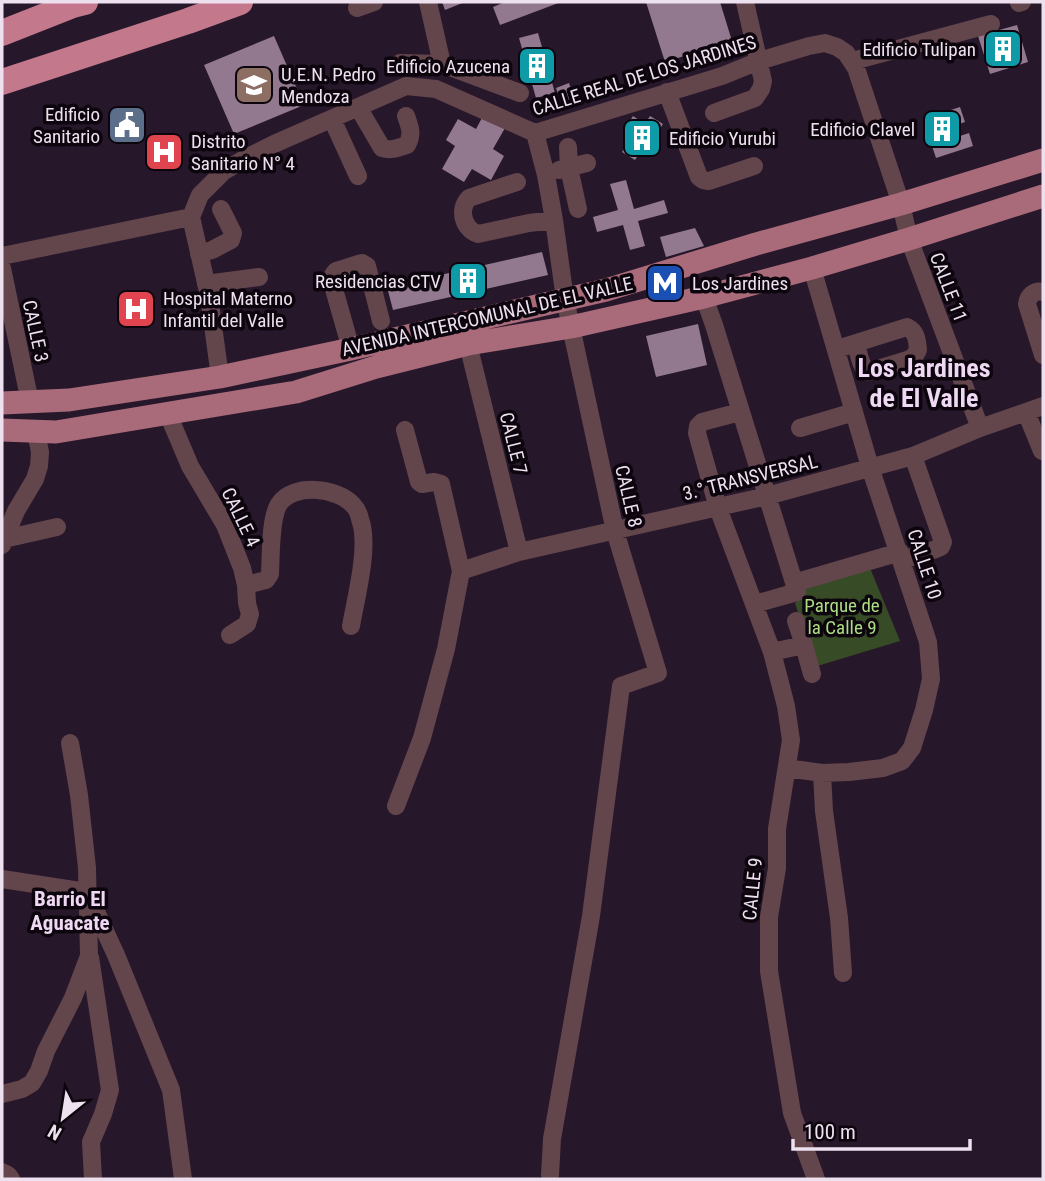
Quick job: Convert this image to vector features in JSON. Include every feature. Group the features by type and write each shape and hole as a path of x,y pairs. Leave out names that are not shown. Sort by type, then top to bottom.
{"highway":[{"path":"2,33 85,2"},
{"path":"2,82 188,22 240,2"}],"main road":[{"name":"AVENIDA INTERCOMUNAL DE EL VALLE","path":"2,402 69,400 220,377 606,290 1043,160"},
{"name":"AVENIDA INTERCOMUNAL DE EL VALLE","path":"2,430 56,432 296,392 376,367 468,344 571,327 704,297 813,268 1043,196"}],"street":[{"path":"428,2 442,64"},
{"path":"714,113 755,98 763,81 745,2"},
{"path":"901,204 850,57 991,24"},
{"name":"CALLE REAL DE LOS JARDINES","path":"191,217 200,195 224,171 246,158 405,86 436,89 535,134 809,46 825,43 837,47 850,57"},
{"path":"400,63 442,64 520,93"},
{"path":"667,92 699,177 709,181 754,166"},
{"path":"358,107 382,148 388,150 407,145 411,130 406,116"},
{"path":"332,119 358,176"},
{"path":"535,134 546,175 565,299"},
{"path":"568,147 569,168 578,209"},
{"path":"546,175 587,163"},
{"path":"517,182 464,202 462,209 468,228 478,234 554,220"},
{"name":"CALLE 11","path":"901,204 909,239 980,428"},
{"path":"199,254 212,250 233,237 222,209"},
{"path":"2,256 191,217 209,296 220,377"},
{"path":"351,349 332,282 336,271 362,263 367,266 381,321"},
{"name":"CALLE 3","path":"2,268 30,402"},
{"name":"CALLE 10","path":"787,768 822,773 883,768 902,761 912,748 930,679 928,642 870,467 813,268"},
{"path":"206,284 259,277"},
{"path":"1043,292 1031,294 1027,304 1043,355"},
{"path":"704,297 797,592 755,604"},
{"name":"CALLE 8","path":"550,1175 552,1139 591,916 621,686 658,673 615,531 565,299"},
{"name":"CALLE 7","path":"468,344 519,552"},
{"path":"837,349 856,344"},
{"path":"1035,409 1042,451"},
{"name":"3.° TRANSVERSAL","path":"461,571 519,552 718,508 913,456 1035,409"},
{"name":"CALLE 9","path":"740,412 702,422 697,433 718,508 772,652 786,706 791,740 777,829 777,868 769,917 769,971 792,1113 816,1179"},
{"path":"800,428 854,412"},
{"name":"CALLE 4","path":"168,414 190,466 225,525 243,568 250,614 247,624 230,635"},
{"path":"396,806 422,738 446,649 461,571 441,484 419,482 405,430"},
{"path":"3,542 39,466 40,452 36,432"},
{"path":"794,583 941,547 943,542 913,456"},
{"path":"246,585 266,580 270,574 274,516 284,499 296,492 335,494 353,505 361,520 363,532 362,564 351,626"},
{"path":"3,542 57,527"},
{"path":"796,621 811,674"},
{"path":"772,652 804,645"},
{"path":"70,743 87,868 89,956 110,1090 91,1142 93,1179"},
{"path":"822,773 843,973"},
{"path":"2,878 87,892"},
{"path":"87,892 171,1090 183,1179"},
{"path":"2,1094 22,1089 32,1083 74,998 89,956"},
{"path":"2,1172 11,1179"}],"green space":[{"name":"Parque de la Calle 9","path":"868,563 900,641 814,667 795,603 801,598 803,586"}],"building":[{"path":"442,2 465,2 445,10"},
{"path":"505,2 561,2 500,25 493,7"},
{"path":"646,2 720,2 732,41 665,62"},
{"name":"Edificio Tulipan","path":"1017,25 1028,62 990,74 978,36"},
{"name":"Edificio Azucena","path":"538,33 555,93 536,98 519,38"},
{"name":"U.E.N. Pedro Mendoza","path":"274,36 304,105 234,134 204,65"},
{"path":"569,83 576,103 563,107 556,88"},
{"name":"Edificio Clavel","path":"960,107 965,122 956,125 960,136 969,133 973,146 936,158 923,119"},
{"path":"483,116 505,128 493,149 504,156 491,180 472,169 464,182 442,169 455,146 446,140 458,119 476,129"},
{"name":"Edificio Yurubi","path":"633,116 645,124 650,116 663,124 653,139 660,144 652,157 641,151 635,160 622,152 631,137 623,132"},
{"path":"626,180 634,209 664,200 668,213 638,221 645,246 630,250 623,225 597,232 593,217 618,210 610,184"},
{"path":"695,228 704,246 666,257 660,237"},
{"name":"Residencias CTV","path":"542,252 548,275 393,310 387,287"},
{"path":"698,324 707,365 656,377 646,336"}],"place":[{"name":"Edificio Tulipan","path":"1003,49"},
{"name":"Edificio Azucena","path":"537,66"},
{"name":"U.E.N. Pedro Mendoza","path":"254,85"},
{"name":"Edificio Sanitario","path":"127,125"},
{"name":"Edificio Clavel","path":"942,129"},
{"name":"Edificio Yurubi","path":"642,138"},
{"name":"Distrito Sanitario N° 4","path":"164,152"},
{"name":"Residencias CTV","path":"468,281"},
{"name":"Los Jardines","path":"665,283"},
{"name":"Hospital Materno Infantil del Valle","path":"136,309"}],"district":[{"name":"Los Jardines de El Valle","path":"924,383"},
{"name":"Barrio El Aguacate","path":"70,911"}]}
